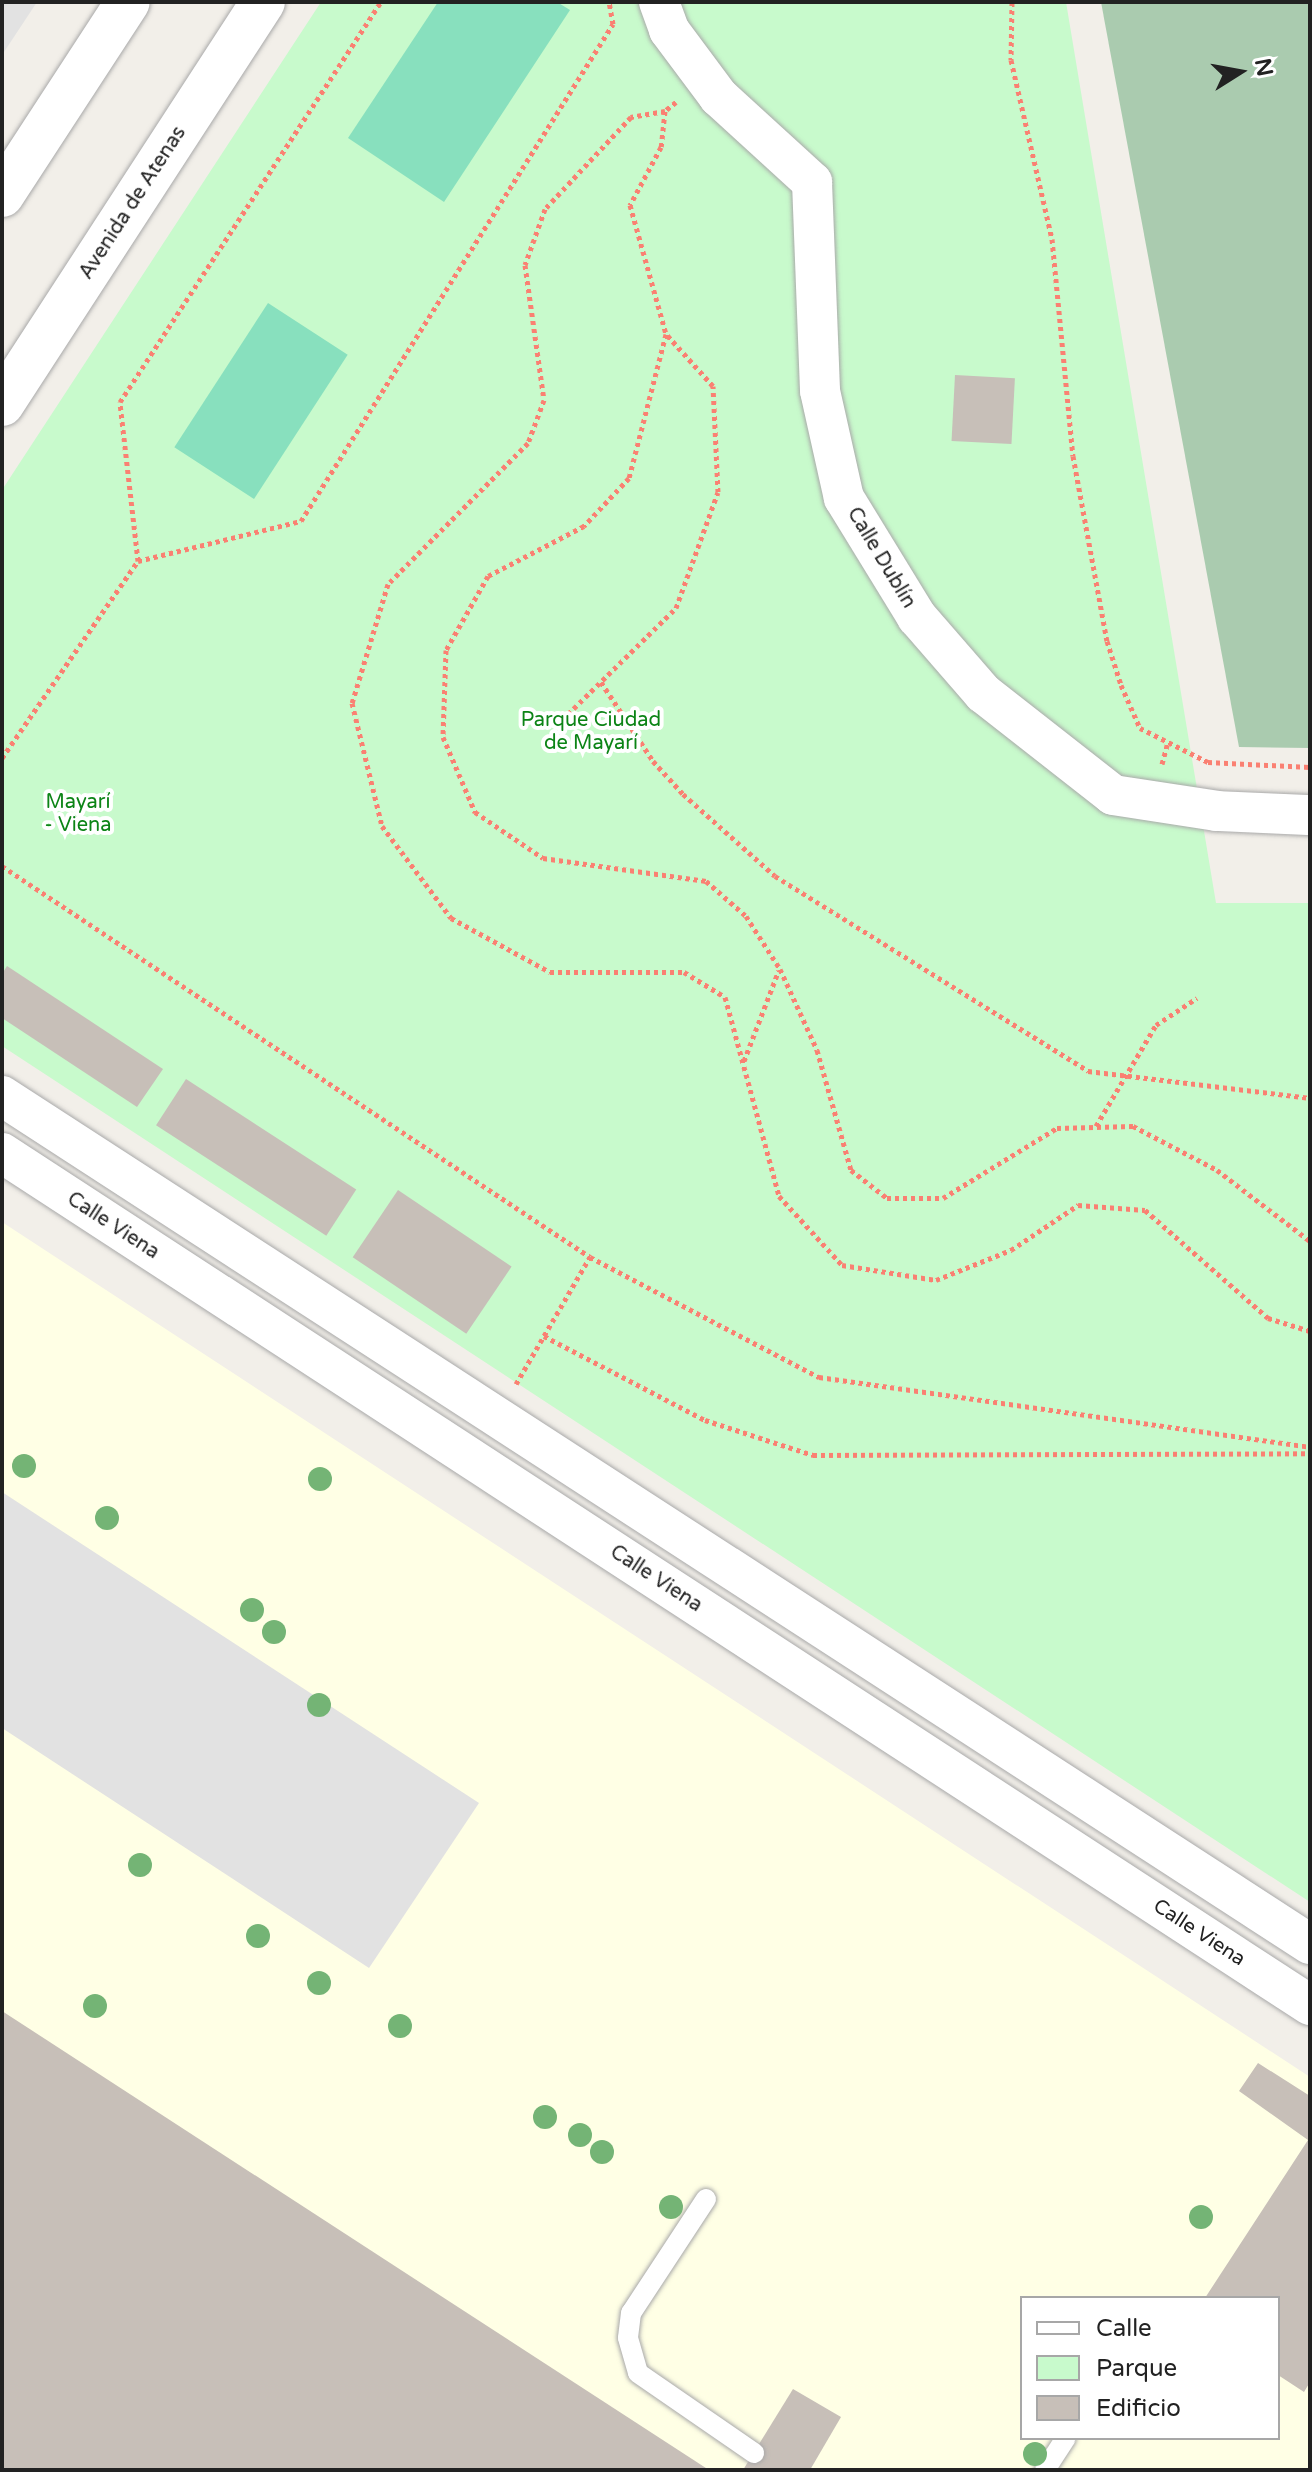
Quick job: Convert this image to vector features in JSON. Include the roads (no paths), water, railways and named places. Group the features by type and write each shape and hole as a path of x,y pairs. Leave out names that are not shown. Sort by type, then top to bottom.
{"street":[{"path":"2,195 128,2"},
{"name":"Avenida de Atenas","path":"2,404 263,2"},
{"name":"Calle Dublín","path":"659,2 669,30 705,78 812,182 820,391 844,498 917,617 983,693 1113,795 1217,811 1310,815"},
{"path":"2,1096 1310,1944"},
{"name":"Calle Viena","path":"2,1153 1310,2005"}],"lane":[{"path":"706,2199 631,2313 628,2338 638,2373 754,2453"},
{"path":"1045,2470 1065,2440"}],"park label":[{"name":"Parque Ciudad de Mayarí","path":"591,732"},
{"name":"Mayarí - Viena","path":"78,814"}]}
